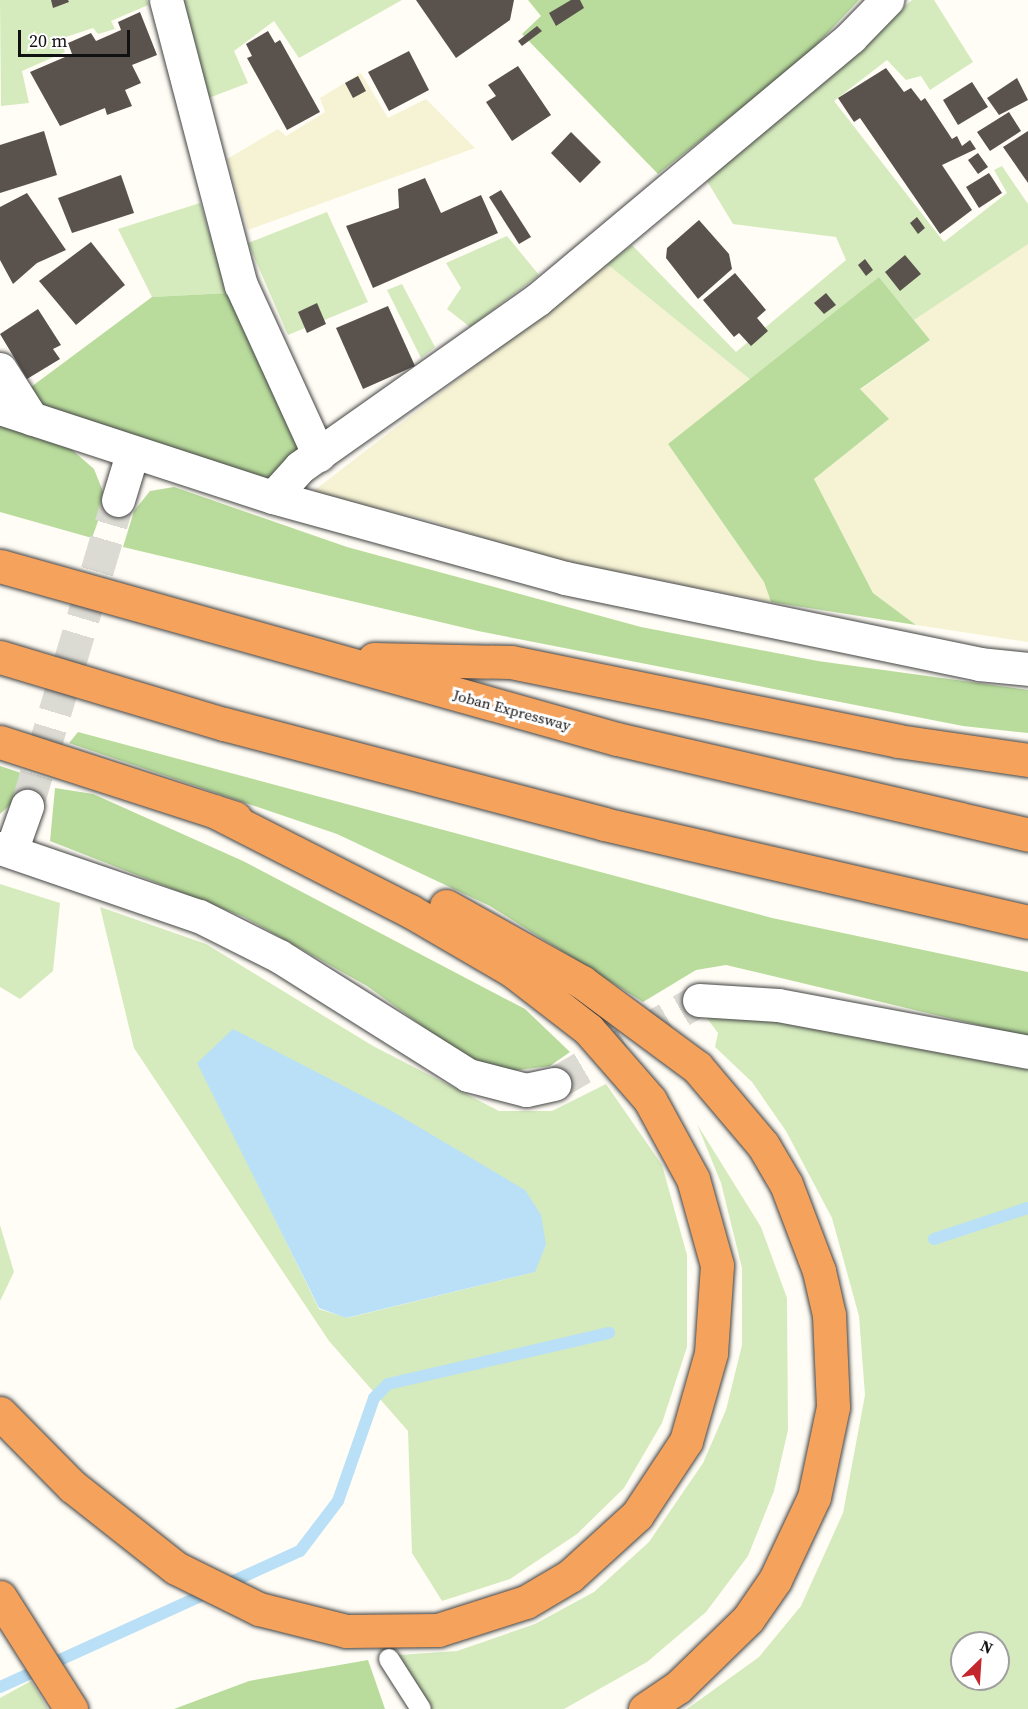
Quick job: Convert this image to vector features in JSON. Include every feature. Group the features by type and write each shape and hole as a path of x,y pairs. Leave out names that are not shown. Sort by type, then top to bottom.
{"highway":[{"name":"Joban Expressway","path":"0,566 617,739 1028,835"},
{"path":"0,657 224,724 604,824 1028,922"},
{"path":"324,658 511,662 898,741 1028,760"},
{"path":"0,742 214,811 389,879 582,982 697,1067 763,1145 786,1184 819,1271 833,1361 833,1407 814,1497 785,1561 748,1619 695,1671 645,1709"},
{"path":"0,1413 124,1530 224,1594 301,1623 346,1631 438,1630 526,1602 570,1576 637,1515 664,1478 686,1441 711,1353 718,1305 710,1224 693,1179 650,1100 588,1029 550,996 410,910 214,811"},
{"path":"0,1597 71,1709"}],"street":[{"path":"166,0 241,285 319,455"},
{"path":"273,496 319,455 538,299 851,38 887,0"},
{"path":"0,369 32,419"},
{"path":"0,408 132,454 565,578 979,664 1028,669"},
{"path":"118,500 132,454"},
{"path":"27,806 6,850 198,916 279,956 468,1076 526,1090 554,1084"},
{"path":"699,1000 778,1005 1028,1052"}],"lane":[{"path":"389,1659 421,1708"}],"shaded area":[{"path":"361,73 388,118 426,99 475,148 248,230 227,159 278,129 286,136 325,112 320,98"},
{"path":"1027,242 1028,642 916,625 873,593 814,479 888,420 860,390 930,340 914,320"},
{"path":"607,264 752,381 668,444 764,582 771,602 547,558 425,519 311,493"}],"green space":[{"path":"0,0 147,0 148,5 111,21 115,29 98,34 93,28 60,39 65,52 22,71 29,103 1,106"},
{"path":"184,0 402,0 299,58 274,21 234,51 248,83 206,99"},
{"path":"528,0 859,0 803,59 658,174 522,34 541,16"},
{"path":"912,0 934,0 973,62 930,90 921,76 906,80 887,60 834,101 944,242 1007,193 994,170 1002,166 1028,204 1028,244 914,320 879,277 752,381 607,264 632,245 736,352 846,260 836,237 733,224 707,181"},
{"path":"200,203 228,293 152,297 118,229"},
{"path":"327,212 368,302 288,335 248,243"},
{"path":"507,236 539,275 470,327 447,309 461,288 446,263"},
{"path":"879,277 930,340 860,389 889,419 814,479 873,593 916,625 771,602 764,582 668,444"},
{"path":"402,284 435,347 421,358 387,290"},
{"path":"228,293 302,450 276,482 40,404 31,387 152,297"},
{"path":"0,425 71,449 94,469 106,499 92,538 0,512"},
{"path":"174,487 347,547 641,627 818,661 1028,690 1028,733 963,726 478,631 123,547 134,511 150,491"},
{"path":"78,732 772,918 1028,972 1028,1037 726,965 696,970 643,1002 490,906 337,834 69,743"},
{"path":"0,766 21,773 12,803 0,814"},
{"path":"55,788 93,794 243,861 525,1009 570,1052 550,1066 511,1071 471,1061 367,986 244,917 50,841"},
{"path":"0,884 60,903 53,971 20,999 0,987"},
{"path":"100,907 206,944 373,1046 499,1111 552,1111 606,1084 662,1165 687,1255 687,1347 662,1423 624,1488 577,1534 510,1579 442,1601 412,1553 408,1431 329,1341 134,1048","holes":["198,1062 546,1245 534,1272 347,1318 319,1309"]},
{"path":"700,1009 1028,1061 1028,1709 687,1709 759,1657 801,1606 843,1513 865,1395 859,1316 832,1218 786,1131 752,1082 715,1047 718,1033"},
{"path":"697,1124 761,1227 787,1298 788,1430 774,1491 748,1556 706,1612 647,1662 564,1709 432,1709 399,1655 457,1651 535,1624 594,1592 649,1542 703,1463 726,1410 742,1345 742,1268 721,1183"},
{"path":"0,1225 14,1272 0,1301"},
{"path":"368,1660 385,1709 174,1709 249,1681"},
{"path":"31,1681 48,1709 0,1709 0,1698"}],"water":[{"path":"233,1029 390,1110 525,1190 541,1215 546,1245 535,1272 346,1318 319,1308 197,1063"}],"building":[{"path":"51,0 68,0 69,2 53,8"},
{"path":"416,0 514,0 510,20 456,58"},
{"path":"571,0 580,0 584,8 556,26 549,13"},
{"path":"140,12 157,55 132,65 141,83 125,90 132,106 107,115 105,108 60,126 30,72 72,54 68,43 91,33 96,41 121,30 118,22"},
{"path":"537,26 542,31 522,46 518,41"},
{"path":"268,31 275,43 280,40 320,112 287,130 247,58 252,56 246,44"},
{"path":"409,51 429,90 389,111 368,72"},
{"path":"518,66 551,115 512,141 486,102 496,96 488,85"},
{"path":"886,68 904,92 911,88 921,101 925,98 952,139 957,136 962,146 970,140 976,149 942,165 972,210 940,234 860,118 854,122 838,98"},
{"path":"358,76 366,91 353,98 345,83"},
{"path":"1017,78 1028,100 999,115 987,98"},
{"path":"972,82 988,107 958,125 943,100"},
{"path":"1009,112 1021,131 990,151 977,132"},
{"path":"44,131 57,175 0,193 0,145"},
{"path":"1028,131 1028,183 1003,147"},
{"path":"571,132 601,162 580,183 551,153"},
{"path":"978,153 988,167 978,174 968,160"},
{"path":"989,173 1002,193 979,208 966,187"},
{"path":"121,175 134,213 72,233 58,198"},
{"path":"425,178 441,213 481,195 498,233 373,288 346,226 399,208 398,189"},
{"path":"501,190 531,237 519,244 489,197"},
{"path":"27,193 66,250 37,263 13,284 0,260 0,207"},
{"path":"917,217 925,228 918,234 910,223"},
{"path":"699,220 729,254 732,269 698,299 666,258 667,248"},
{"path":"91,242 125,285 76,325 39,281"},
{"path":"905,255 921,274 900,291 885,272"},
{"path":"865,259 873,270 866,276 858,265"},
{"path":"735,273 766,310 757,318 768,331 751,346 739,333 734,337 703,300"},
{"path":"826,293 836,305 824,314 814,303"},
{"path":"317,303 326,324 307,333 298,312"},
{"path":"388,306 415,366 363,389 336,328"},
{"path":"38,309 61,345 53,349 60,359 27,379 0,334"}],"waterway":[{"path":"934,1239 1028,1208"},
{"path":"0,1687 300,1551 338,1501 374,1398 388,1384 609,1333"}],"tunnel":[{"path":"27,806 118,500"},
{"path":"554,1084 699,1000"}]}
